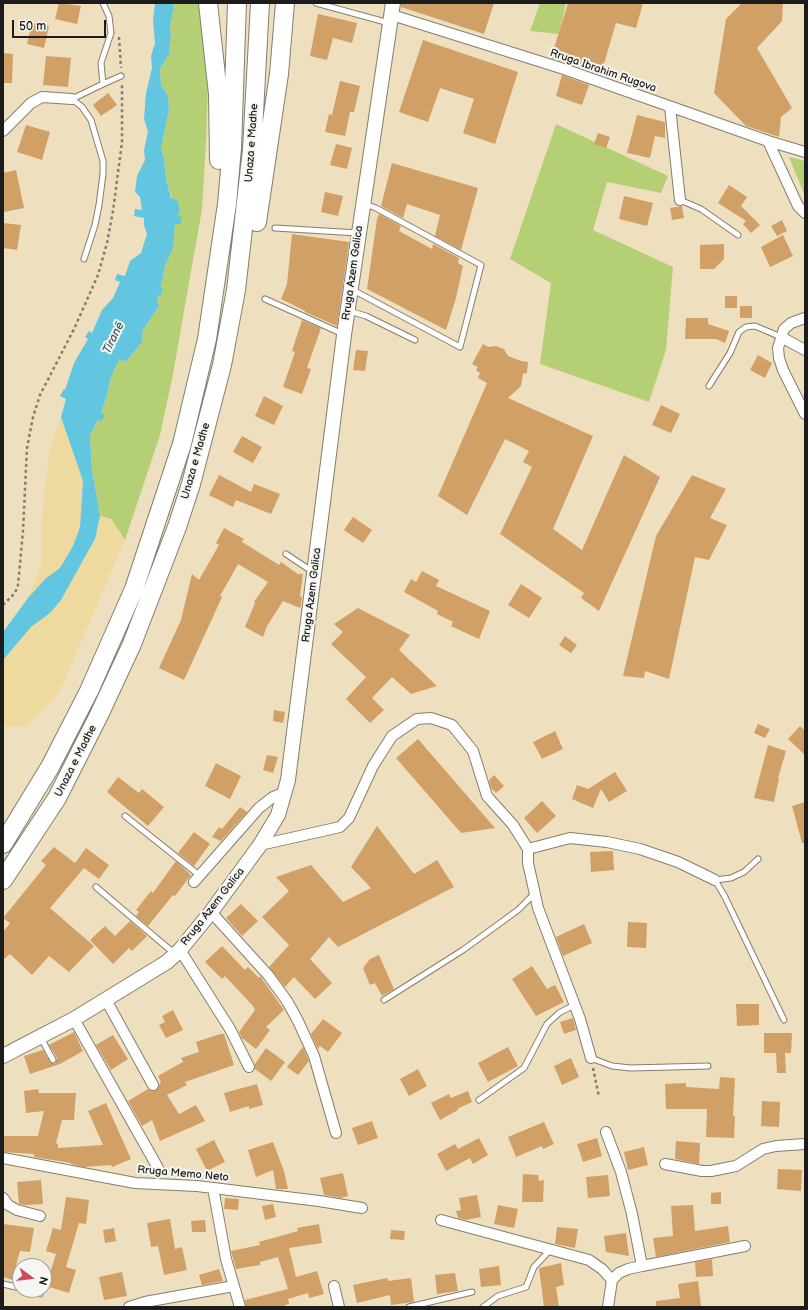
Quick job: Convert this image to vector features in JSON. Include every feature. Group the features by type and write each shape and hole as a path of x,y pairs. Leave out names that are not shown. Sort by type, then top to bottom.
{"highway":[{"path":"165,498 168,464 197,340 217,200 219,131 218,94 208,3"},
{"name":"Unaza e Madhe","path":"3,844 50,767 89,690 134,589 165,498 190,416 207,339 215,291 230,168 237,3"},
{"name":"Unaza e Madhe","path":"3,880 57,798 99,715 132,644 177,527 191,484 222,365 237,282 252,150 260,3"},
{"path":"191,484 204,464 214,433 246,300 279,74 285,3"}],"main road":[{"name":"Rruga Azem Galica","path":"3,1056 74,1019 106,1000 155,970 178,952 211,912 260,845 278,816 285,792 315,574 350,288 392,14"}],"street":[{"name":"Rruga Ibrahim Rugova","path":"392,14 564,69 768,141 805,152"},
{"path":"3,131 31,103 42,97 72,98"},
{"path":"670,107 680,200"},
{"path":"768,141 798,206 805,213"},
{"path":"805,318 791,323 784,329 780,337 778,348 778,358 805,414"},
{"path":"780,337 805,350"},
{"path":"260,845 340,827 352,812 373,766 392,736 417,719 431,718 452,725 473,751 487,796 512,825 528,848 528,863 534,894 546,931 574,1005 591,1058"},
{"path":"196,879 260,808 273,797 285,792"},
{"path":"528,848 570,838 607,842 640,849 678,862 715,880"},
{"path":"211,912 268,975 287,1001 314,1056 336,1132"},
{"path":"178,952 230,1029 249,1067"},
{"path":"106,1000 152,1084"},
{"path":"74,1019 158,1168"},
{"path":"606,1132 620,1172 632,1214 642,1266"},
{"path":"666,1164 702,1171 711,1171 736,1166 764,1149 776,1146 805,1144"},
{"name":"Rruga Memo Neto","path":"3,1158 135,1183 173,1184 214,1188 362,1208"},
{"path":"214,1188 226,1258 240,1307"},
{"path":"3,1198 8,1205 17,1210 40,1216"},
{"path":"441,1220 589,1260 602,1269 612,1280"},
{"path":"608,1307 612,1280 619,1273 628,1269 642,1266 745,1246"},
{"path":"129,1307 145,1302 234,1286"},
{"path":"334,1286 339,1307"}],"lane":[{"path":"103,3 109,16 111,33 101,63 104,84"},
{"path":"316,3 392,14"},
{"path":"84,259 95,225 104,174 92,120 82,107 72,98 121,76"},
{"path":"680,200 700,209 738,235"},
{"path":"350,288 460,347 481,265 376,208 364,204"},
{"path":"275,228 359,234"},
{"path":"265,299 344,335"},
{"path":"348,311 366,316 415,340"},
{"path":"709,386 730,353 739,332 746,327 755,326 780,337"},
{"path":"286,554 315,574"},
{"path":"125,816 196,879"},
{"path":"758,859 744,872 731,878 715,880 725,897 784,1020"},
{"path":"96,887 178,952"},
{"path":"384,1000 463,950 518,910 534,894"},
{"path":"479,1100 524,1068 547,1024 558,1013 574,1005"},
{"path":"40,1037 53,1060"},
{"path":"591,1058 612,1066 631,1068 708,1066"},
{"path":"483,1307 498,1296 526,1287 534,1267 550,1250"},
{"path":"408,1307 472,1292"}],"path":[{"path":"3,604 15,593 18,585 23,532 26,448 33,417 40,395 74,329 98,276 107,243 113,212 122,142 121,76"},
{"path":"591,1058 599,1097"}],"green space":[{"path":"173,3 199,3 208,82 202,209 173,374 160,435 125,540 111,519 100,516 92,470 90,436 99,419 105,415 101,412 115,368 120,359 126,362 142,342 143,330 159,306 157,299 163,288 161,288 165,266 172,247 175,223 181,224 177,216 166,178 164,158 161,149 169,109 168,95 161,86 160,69 169,54 171,35 170,26 174,8"},
{"path":"540,3 566,3 559,34 530,31"},
{"path":"556,124 668,176 661,193 607,182 593,230 673,267 666,350 649,402 540,364 551,283 510,259"},
{"path":"789,157 805,161 805,196"}],"sand":[{"path":"61,417 83,481 80,527 73,546 60,568 45,579 28,598 42,562 41,527 50,449"},
{"path":"100,516 111,519 125,540 61,689 53,700 26,727 3,727 3,660 31,627 50,613 61,600 95,539"}],"water":[{"name":"Tiranë","path":"155,3 173,3 174,8 170,26 171,35 169,54 160,69 161,86 168,95 169,109 161,149 171,198 177,200 180,211 177,216 182,217 181,224 175,224 173,247 165,266 161,295 159,295 157,299 159,306 143,330 142,342 126,362 120,359 115,368 101,412 105,415 101,421 98,420 90,436 92,470 100,516 95,539 61,600 50,613 31,627 3,660 3,632 28,598 45,579 60,568 73,546 80,527 83,481 61,417 66,399 60,396 64,389 65,390 74,363 88,339 85,337 89,331 92,333 102,310 113,298 120,282 115,280 117,274 125,276 130,261 141,253 147,234 144,225 144,218 134,216 135,209 142,210 140,197 135,192 137,176 145,160 144,150 148,132 144,119 146,93 152,68 151,56 155,43 153,21"}],"building":[{"path":"59,3 81,6 77,24 55,19"},
{"path":"401,3 494,3 484,34 401,7"},
{"path":"568,3 643,3 636,28 616,23 601,74 551,58"},
{"path":"742,3 783,3 782,21 757,48 792,108 781,117 779,137 746,126 714,93 726,19"},
{"path":"318,14 357,23 352,43 333,38 327,60 310,56"},
{"path":"32,23 49,26 44,48 27,44"},
{"path":"423,40 518,72 495,144 463,133 474,99 440,88 428,122 399,112"},
{"path":"3,53 13,54 12,83 3,83"},
{"path":"46,56 71,58 68,87 43,85"},
{"path":"562,75 589,85 582,105 556,96"},
{"path":"340,81 360,86 354,112 350,112 345,136 325,132 329,114 332,115"},
{"path":"108,93 117,105 101,116 93,105"},
{"path":"637,115 665,122 665,138 655,136 650,158 627,153"},
{"path":"26,125 50,132 42,160 17,152"},
{"path":"598,133 610,137 606,148 594,144"},
{"path":"336,144 352,148 347,169 330,165"},
{"path":"392,163 478,188 461,250 435,236 440,215 407,204 403,218 381,206"},
{"path":"16,170 24,208 4,212 3,173"},
{"path":"729,185 747,197 741,206 760,225 751,233 743,224 746,221 718,203"},
{"path":"325,192 343,196 338,216 321,212"},
{"path":"624,196 653,203 647,226 619,219"},
{"path":"682,206 684,218 672,220 670,208"},
{"path":"379,214 401,226 399,231 432,249 433,244 459,258 458,263 463,266 456,298 446,330 367,289"},
{"path":"782,220 787,231 777,236 771,226"},
{"path":"3,223 21,225 17,250 3,248"},
{"path":"292,234 349,242 337,326 305,312 281,299 287,284"},
{"path":"783,235 793,256 770,267 761,247"},
{"path":"724,244 724,259 714,269 700,269 700,245"},
{"path":"725,296 737,296 737,308 725,308"},
{"path":"740,306 752,306 752,318 740,318"},
{"path":"686,318 708,318 708,324 729,331 725,343 716,339 685,339"},
{"path":"302,320 321,328 307,368 311,369 302,394 283,387 295,352 292,351"},
{"path":"483,344 488,347 496,346 504,349 508,356 528,362 527,373 523,374 521,386 508,398 593,436 553,529 582,550 624,455 660,477 599,611 581,598 584,593 500,534 532,467 523,462 529,451 505,439 467,515 438,496 487,383 478,378 480,373 476,370 478,367 472,364"},
{"path":"356,350 368,351 365,371 353,370"},
{"path":"758,355 772,363 765,378 750,370"},
{"path":"264,396 283,406 274,425 255,416"},
{"path":"661,405 680,414 671,433 652,425"},
{"path":"242,436 262,447 253,463 233,452"},
{"path":"219,475 251,492 254,484 280,494 271,514 236,500 233,507 209,495"},
{"path":"692,475 726,489 710,518 727,525 709,560 695,557 669,679 645,671 644,678 623,676 656,536"},
{"path":"353,517 372,530 363,543 344,530"},
{"path":"224,528 244,539 242,542 279,565 281,562 298,574 303,574 300,596 302,597 301,605 300,608 283,601 267,626 263,637 245,627 255,603 254,602 268,582 238,564 220,596 222,597 184,680 159,668 181,620 192,574 199,580 219,545 216,543"},
{"path":"422,571 439,580 436,586 490,611 479,639 451,626 453,622 437,614 438,611 404,592 411,579 416,582"},
{"path":"521,584 542,598 529,618 508,605"},
{"path":"358,608 410,635 399,650 437,686 411,694 392,677 372,698 384,710 370,723 346,699 366,677 331,644 343,632 334,624"},
{"path":"565,636 577,645 571,653 559,645"},
{"path":"274,710 285,712 283,723 273,721"},
{"path":"758,724 770,729 765,738 754,733"},
{"path":"800,726 805,731 805,755 788,739"},
{"path":"555,731 563,749 542,759 533,742"},
{"path":"418,739 495,828 461,833 396,758"},
{"path":"768,745 786,751 778,778 774,802 754,798"},
{"path":"267,755 278,757 273,773 263,770"},
{"path":"216,763 241,776 230,799 205,786"},
{"path":"615,772 627,791 609,802 601,789 593,808 572,799 577,785 588,789"},
{"path":"494,775 504,786 496,793 491,788 489,780"},
{"path":"118,777 139,793 142,789 164,807 148,826 107,792"},
{"path":"542,801 556,816 537,833 524,818"},
{"path":"805,802 805,843 802,843 792,806"},
{"path":"240,807 247,812 221,841 212,837 219,827 222,829"},
{"path":"377,826 414,874 437,860 454,887 338,947 329,937 310,959 332,983 315,999 294,977 285,987 269,967 289,945 262,917 289,891 276,877 311,865 343,902 371,888 351,867"},
{"path":"194,832 210,844 194,866 178,853"},
{"path":"54,847 75,863 86,848 109,865 99,879 84,868 50,908 94,946 69,972 49,956 32,975 10,954 3,960 3,932 10,923 3,918 46,865 41,861"},
{"path":"613,851 614,870 591,872 590,852"},
{"path":"176,861 191,875 175,896 173,895 148,926 136,916 139,912 136,910 151,891 153,893"},
{"path":"241,904 258,921 242,936 226,918"},
{"path":"130,921 147,936 132,951 129,948 113,964 90,940 105,926 115,936"},
{"path":"628,922 647,923 646,948 627,947"},
{"path":"584,924 592,943 563,956 556,937"},
{"path":"222,946 245,970 248,967 259,978 260,976 284,1010 266,1027 270,1030 256,1049 242,1038 239,1032 255,1010 253,1006 225,976 222,979 205,962"},
{"path":"379,955 394,989 382,996 375,983 370,985 363,968 370,959"},
{"path":"532,966 547,989 555,985 564,1002 536,1016 512,979"},
{"path":"736,1004 759,1004 759,1025 737,1026"},
{"path":"173,1010 183,1030 166,1038 159,1025 165,1022 162,1016"},
{"path":"573,1018 576,1030 564,1034 560,1022"},
{"path":"323,1019 342,1033 328,1052 320,1046 318,1049 311,1034"},
{"path":"74,1032 83,1051 60,1064 30,1074 24,1056 43,1050 50,1062 55,1064 57,1058 49,1045"},
{"path":"764,1033 792,1033 791,1053 785,1053 786,1073 777,1073 776,1053 764,1053"},
{"path":"224,1034 234,1065 185,1082 187,1085 167,1095 179,1114 196,1105 205,1121 160,1141 152,1120 142,1126 128,1101 148,1089 152,1091 156,1090 161,1082 158,1076 183,1062 181,1058 199,1052 196,1042"},
{"path":"113,1035 128,1059 111,1070 96,1045"},
{"path":"303,1047 309,1061 298,1075 287,1067"},
{"path":"508,1047 518,1066 488,1082 478,1063"},
{"path":"266,1048 285,1062 271,1081 255,1069 255,1064"},
{"path":"571,1058 579,1077 562,1085 554,1066"},
{"path":"418,1069 427,1086 409,1096 400,1079"},
{"path":"720,1077 735,1078 733,1116 735,1116 734,1138 706,1137 707,1109 666,1109 665,1084 686,1083 686,1087 719,1089"},
{"path":"257,1084 263,1105 249,1109 249,1106 230,1112 224,1093"},
{"path":"38,1089 39,1093 76,1093 74,1120 62,1120 56,1143 58,1144 58,1148 103,1145 88,1111 106,1103 131,1159 112,1167 111,1165 83,1167 71,1163 34,1157 34,1154 3,1152 3,1136 38,1136 44,1111 26,1113 24,1091"},
{"path":"468,1091 472,1102 457,1109 458,1110 440,1120 431,1103 449,1094 451,1098"},
{"path":"762,1101 780,1102 779,1127 761,1126"},
{"path":"372,1121 378,1138 358,1145 352,1128"},
{"path":"544,1122 554,1144 543,1149 542,1146 516,1157 508,1137"},
{"path":"479,1138 488,1155 473,1164 470,1158 446,1171 437,1154 455,1144 458,1149"},
{"path":"597,1138 602,1156 583,1162 577,1144"},
{"path":"214,1140 225,1162 207,1171 196,1149"},
{"path":"676,1141 700,1143 699,1164 675,1159"},
{"path":"273,1142 284,1171 288,1189 276,1189 273,1170 256,1177 248,1150"},
{"path":"644,1147 648,1165 628,1170 624,1152"},
{"path":"778,1169 802,1170 801,1191 777,1189"},
{"path":"343,1173 348,1196 341,1198 324,1195 320,1178"},
{"path":"523,1174 538,1175 539,1181 544,1180 543,1202 522,1202"},
{"path":"608,1175 610,1196 588,1198 586,1177"},
{"path":"41,1180 43,1204 19,1204 17,1182"},
{"path":"721,1192 721,1204 711,1204 711,1193"},
{"path":"477,1195 481,1217 466,1220 458,1218 456,1211 461,1210 459,1198"},
{"path":"66,1197 89,1200 86,1224 79,1223 66,1267 76,1270 69,1293 52,1288 52,1267 56,1254 46,1251 53,1228 61,1230"},
{"path":"225,1198 239,1199 238,1210 224,1209"},
{"path":"273,1204 276,1217 265,1220 262,1206"},
{"path":"498,1205 518,1209 514,1228 494,1224"},
{"path":"693,1205 695,1231 728,1226 730,1242 656,1257 653,1238 673,1236 671,1206"},
{"path":"170,1219 175,1249 182,1247 187,1270 164,1275 158,1246 151,1247 147,1223"},
{"path":"205,1220 206,1232 192,1232 191,1221"},
{"path":"3,1224 34,1228 30,1252 20,1251 18,1258 12,1258 12,1280 3,1277"},
{"path":"319,1224 322,1243 289,1248 296,1277 317,1271 324,1294 309,1298 308,1293 288,1299 289,1304 285,1305 286,1307 246,1307 245,1300 288,1289 278,1257 260,1262 260,1265 236,1269 231,1251 260,1245 259,1242 298,1231 297,1228"},
{"path":"557,1227 578,1229 575,1248 555,1244"},
{"path":"114,1228 116,1241 105,1243 103,1230"},
{"path":"391,1230 405,1231 404,1240 390,1239"},
{"path":"626,1233 629,1256 606,1252 604,1236"},
{"path":"712,1259 713,1276 696,1277 695,1262"},
{"path":"561,1263 564,1285 556,1287 559,1307 544,1307 539,1268"},
{"path":"499,1266 501,1285 481,1287 479,1269"},
{"path":"219,1269 223,1281 202,1285 199,1275"},
{"path":"122,1272 127,1296 104,1300 99,1277"},
{"path":"455,1273 458,1291 437,1294 435,1275"},
{"path":"387,1278 388,1281 411,1278 414,1302 391,1305 390,1295 357,1303 353,1285"},
{"path":"698,1281 701,1306 656,1307 656,1301 680,1298 678,1284"}]}
